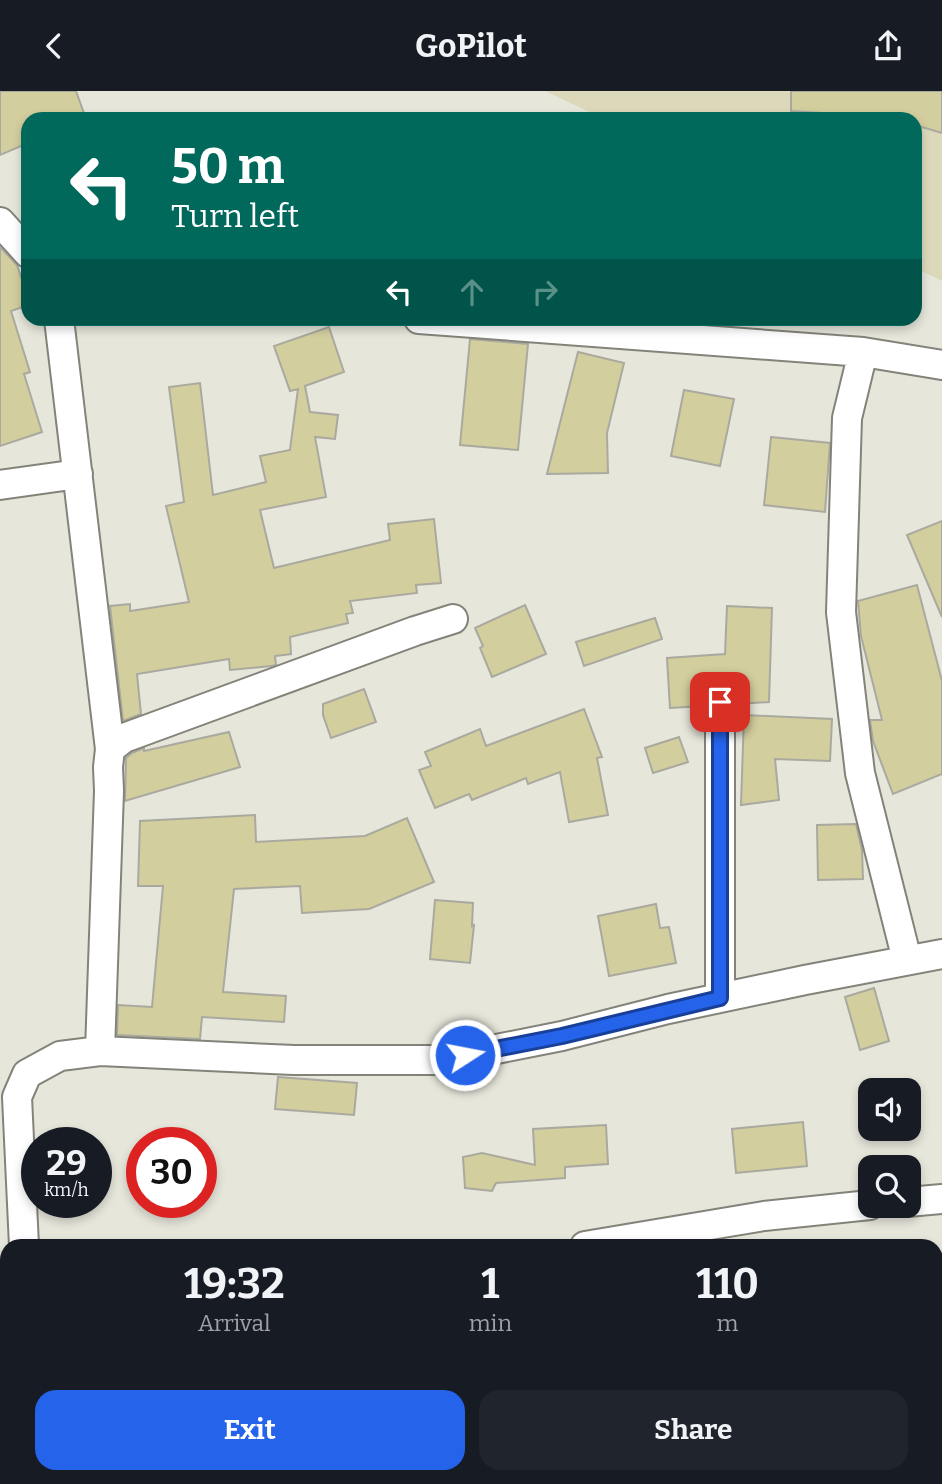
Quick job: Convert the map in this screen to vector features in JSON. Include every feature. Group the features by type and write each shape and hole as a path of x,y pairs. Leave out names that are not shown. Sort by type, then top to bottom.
{"street":[{"path":"0,222 21,245"},
{"path":"60,326 110,749 107,767 109,801 100,1051"},
{"path":"513,326 863,352 942,365"},
{"path":"863,352 847,418 841,612 860,773 907,960"},
{"path":"0,485 78,474"},
{"path":"110,749 124,737 453,619"},
{"path":"720,702 720,998"},
{"path":"24,1239 17,1097 13,1074 60,1056 100,1051 294,1060 441,1060 562,1036 720,998 942,954"},
{"path":"921,1201 942,1199"},
{"path":"627,1239 764,1216 858,1206"}],"shaded area":[{"path":"545,91 942,91 942,281 922,271 922,112 589,112"}],"building":[{"path":"0,91 76,91 84,112 21,112 21,146 0,155"},
{"path":"791,91 942,91 942,133 922,127 922,112 791,111"},
{"path":"0,247 17,265 21,277 21,307 11,311 30,372 24,374 42,432 0,446"},
{"path":"329,327 344,372 305,386 310,412 338,415 335,439 315,437 326,497 260,510 274,568 390,540 388,524 434,519 441,583 416,585 417,593 350,601 353,613 346,614 348,623 290,637 291,654 275,656 276,665 230,670 229,659 137,674 141,714 123,721 110,606 130,604 130,611 189,602 166,506 184,502 169,387 200,383 213,495 266,482 260,456 290,450 298,389 290,391 274,346"},
{"path":"470,339 528,344 518,450 460,445"},
{"path":"578,352 624,363 607,433 608,473 547,474"},
{"path":"684,390 734,399 720,466 671,456"},
{"path":"771,437 830,443 825,512 764,505"},
{"path":"942,521 942,617 907,535"},
{"path":"917,585 942,681 942,774 893,794 873,741 870,720 882,720 861,636 858,601"},
{"path":"525,605 546,654 492,677 475,628"},
{"path":"727,606 772,608 769,702 737,704 734,693 728,687 719,685 706,693 703,706 670,708 667,658 725,654"},
{"path":"655,618 662,639 584,666 576,642"},
{"path":"364,689 376,722 331,738 323,715 323,704"},
{"path":"584,709 602,757 597,758 608,815 569,822 560,772 528,784 526,778 472,800 469,794 435,808 419,770 431,766 425,752 480,729 486,746"},
{"path":"744,715 832,719 830,761 775,759 779,800 741,805"},
{"path":"229,732 240,767 125,801 126,758 132,753 144,748 144,751"},
{"path":"679,737 688,762 653,773 645,748"},
{"path":"255,815 256,842 365,836 407,818 434,882 369,909 302,913 300,886 234,889 223,992 286,996 284,1022 202,1017 200,1039 117,1035 118,1005 152,1007 163,886 138,886 140,821"},
{"path":"856,824 862,850 863,879 818,880 817,825"},
{"path":"435,900 473,903 470,963 430,959"},
{"path":"656,904 660,928 669,927 676,963 609,976 598,916"},
{"path":"874,988 889,1041 860,1050 845,997"},
{"path":"278,1077 357,1083 354,1115 275,1109"},
{"path":"803,1122 807,1166 736,1173 732,1129"},
{"path":"606,1125 608,1164 565,1167 565,1178 496,1183 492,1191 465,1188 463,1157 482,1153 535,1165 533,1129"}],"route":[{"path":"465,1055 562,1036 720,998 720,702"}]}
